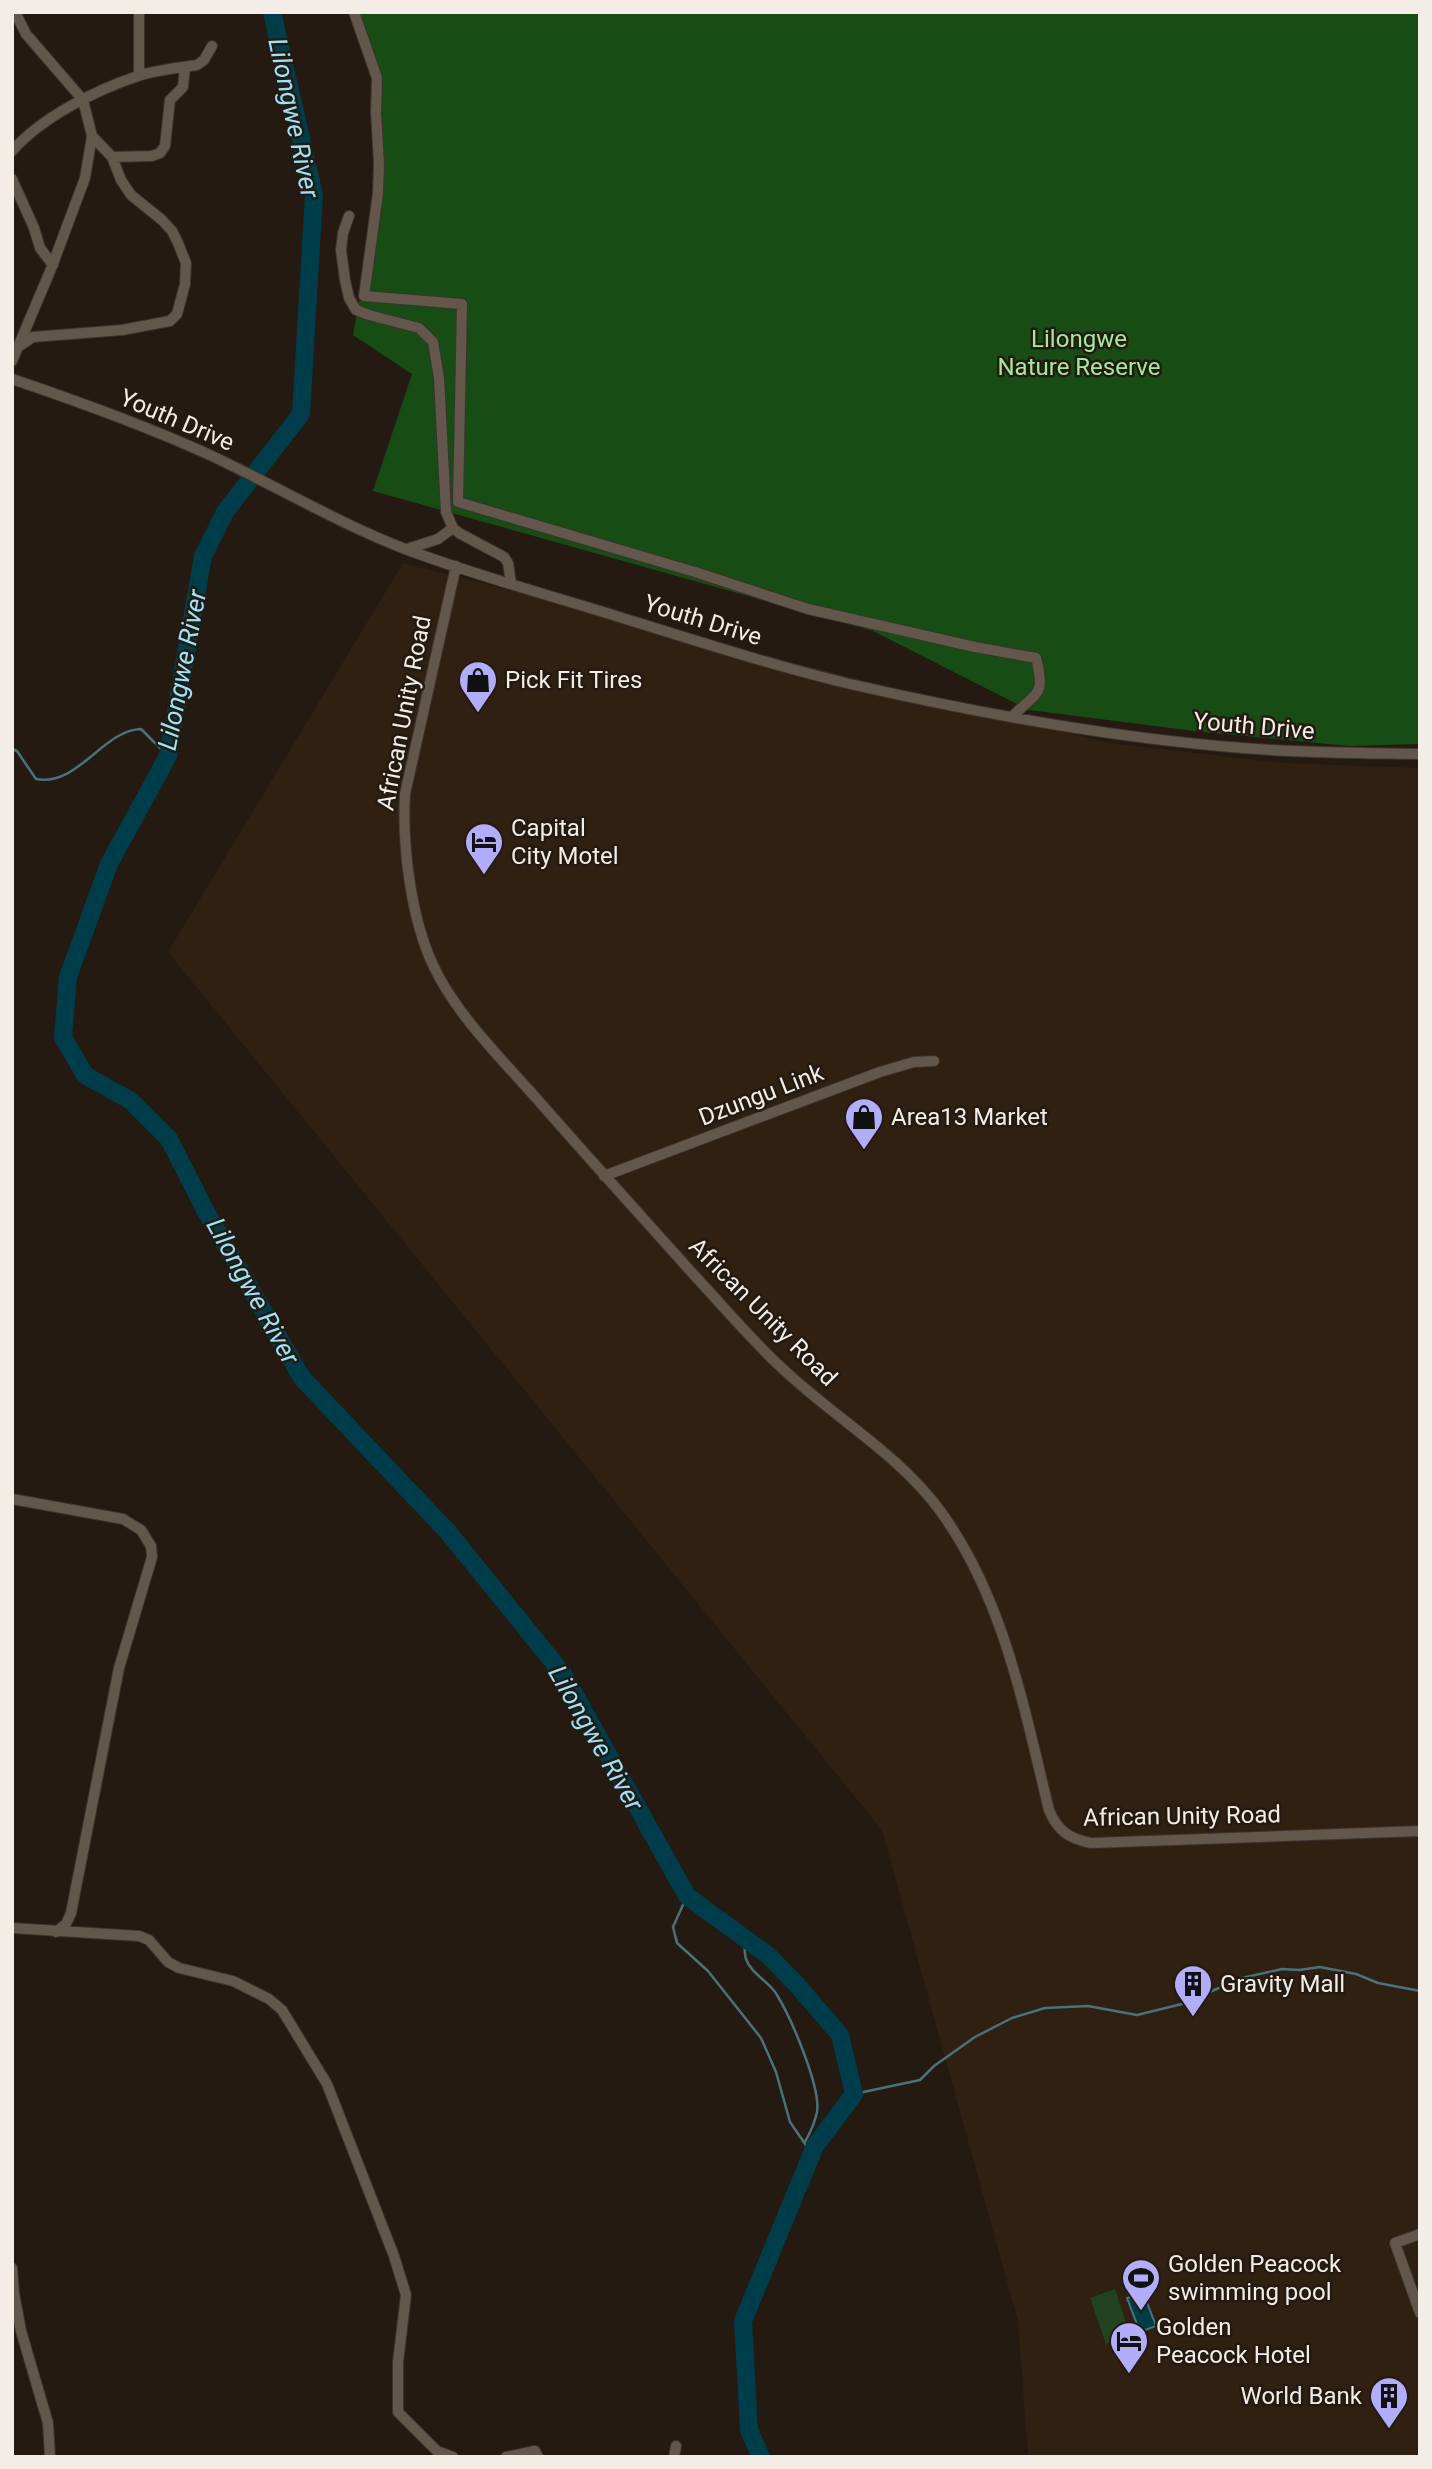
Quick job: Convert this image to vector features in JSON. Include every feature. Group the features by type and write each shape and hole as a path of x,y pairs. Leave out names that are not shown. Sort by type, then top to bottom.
{"street":[{"path":"139,12 139,75"},
{"path":"354,12 377,78 379,164 364,296 462,304 458,502 808,609 963,645 1036,658 1040,688 1035,697 1013,716"},
{"path":"12,361 85,178 92,136 83,100 33,43 15,17"},
{"path":"12,151 36,128 59,112 139,75 197,65 204,60 212,46"},
{"path":"112,157 152,156 160,153 165,146 170,100 183,87 185,67"},
{"path":"16,349 33,337 122,330 170,321 177,314 185,284 186,263 178,243 162,220 131,195 121,180 112,157 92,136"},
{"path":"12,179 40,248 52,265"},
{"path":"349,216 341,250 349,298 356,310 419,328 433,342 439,378 444,502 453,528 504,557 509,563 511,583"},
{"name":"Youth Drive","path":"12,379 141,425 299,498 353,527 406,549 793,669 851,684 1057,725 1240,748 1315,753 1420,754"},
{"path":"406,549 438,539 453,528"},
{"name":"African Unity Road","path":"456,566 405,794 404,841 420,927 433,965 458,1005 604,1176 761,1348 809,1392 908,1474 941,1512 973,1565 996,1615 1053,1820 1066,1834 1091,1843 1420,1831"},
{"name":"Dzungu Link","path":"604,1176 880,1072 914,1062 934,1061"},
{"path":"12,1499 123,1519 141,1530 147,1538 152,1557 119,1668 71,1913 66,1924 56,1931"},
{"path":"12,1928 139,1936 149,1940 168,1962 178,1968 233,1981 269,1999 282,2010 327,2084 394,2256 406,2295 398,2362 398,2412 437,2451 453,2457"},
{"path":"1420,2234 1395,2243 1420,2313"},
{"path":"12,2268 21,2331 48,2423 50,2457"},
{"path":"506,2457 535,2451 538,2457"}],"shaded area":[{"path":"403,563 1108,743 1284,763 1420,768 1420,2457 1028,2457 1018,2321 882,1830 168,952"}],"green space":[{"name":"Lilongwe Nature Reserve","path":"357,12 1420,12 1420,744 1350,746 1202,732 1029,710 873,631 373,491 412,374 353,335 384,166 378,78"},
{"path":"1115,2289 1130,2335 1106,2344 1090,2298"}],"water":[{"name":"Golden Peacock swimming pool","path":"1143,2292 1156,2326 1140,2332 1127,2298"}],"waterway":[{"name":"Lilongwe River","path":"272,12 314,195 301,414 225,512 203,556 168,756 109,864 68,977 63,1037 85,1075 131,1101 169,1139 205,1210 302,1378 448,1532 563,1674 687,1896 769,1956 840,2035 854,2094 815,2146 743,2321 749,2430 761,2457"},
{"path":"12,749 17,751 36,779 65,775 114,738 141,729 168,756"},
{"path":"687,1896 673,1927 677,1943 708,1971 761,2038 776,2072 790,2122 812,2154"},
{"path":"744,1938 748,1964 777,1995 790,2019 810,2070 817,2112 805,2142"},
{"path":"854,2094 920,2080 934,2066 975,2037 1012,2018 1045,2008 1088,2006 1137,2015 1182,2004 1242,1978 1282,1969 1320,1967 1420,1991"}],"place":[{"name":"Pick Fit Tires","path":"478,714"},
{"name":"Capital City Motel","path":"484,876"},
{"name":"Area13 Market","path":"864,1151"},
{"name":"Gravity Mall","path":"1193,2018"},
{"name":"Golden Peacock swimming pool","path":"1141,2312"},
{"name":"Golden Peacock Hotel","path":"1129,2375"},
{"name":"World Bank","path":"1389,2430"}]}
